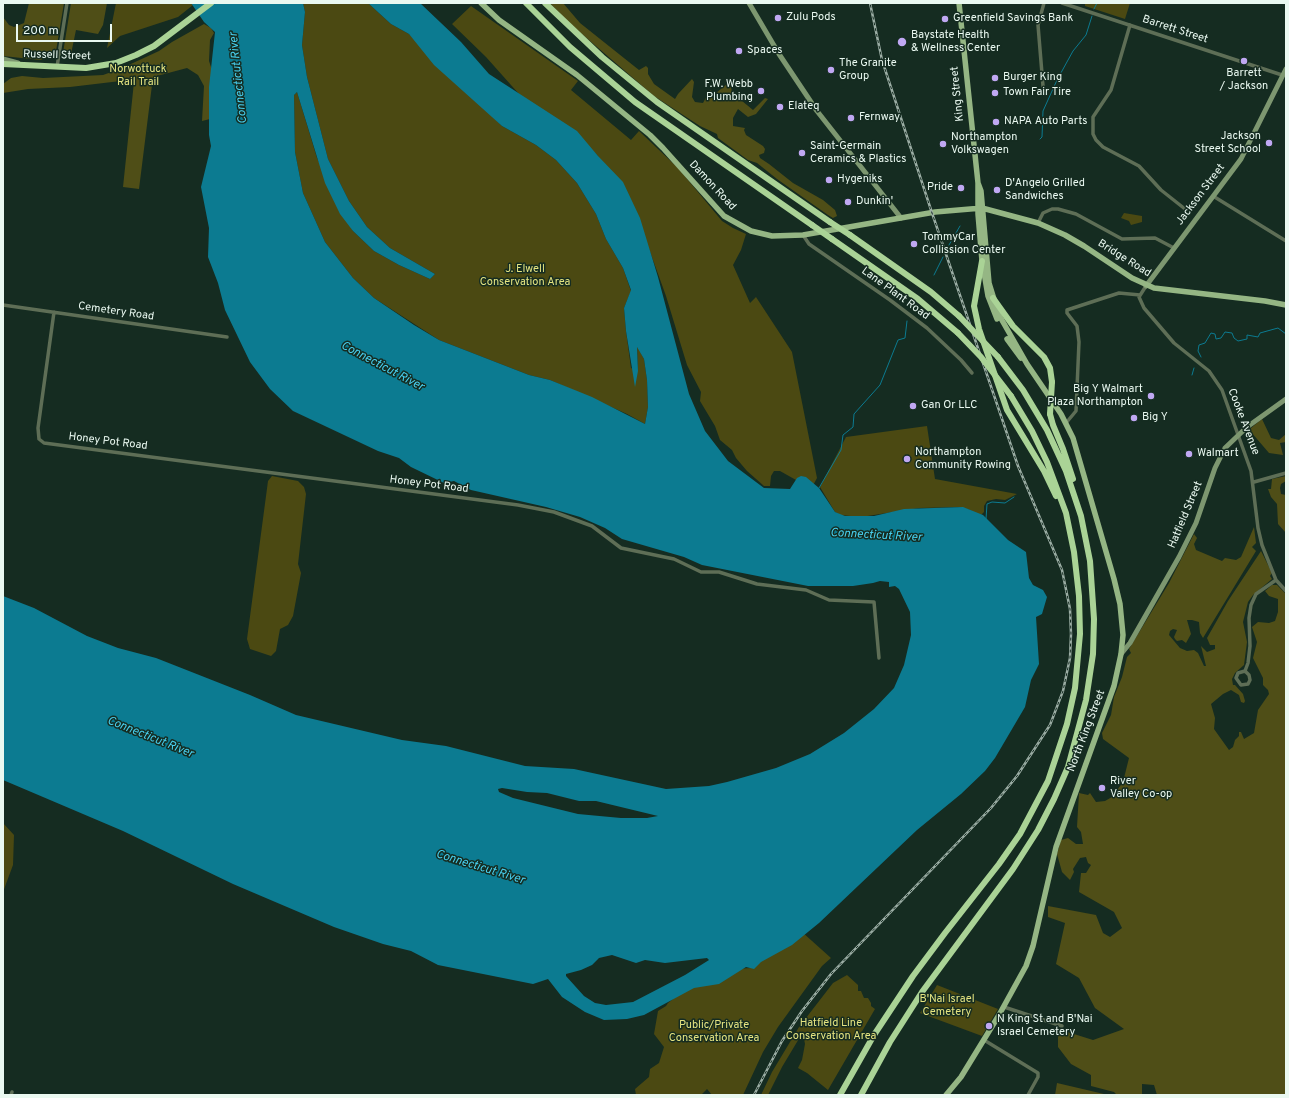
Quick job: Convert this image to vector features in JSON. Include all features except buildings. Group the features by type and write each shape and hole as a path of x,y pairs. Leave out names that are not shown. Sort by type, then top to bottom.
{"highway":[{"name":"Russell Street","path":"3,64 86,68 116,63 145,51 211,3"},
{"path":"526,3 570,47 635,102 918,299 958,333 981,357 1011,396 1038,441 1055,483 1070,532 1078,578 1080,634 1075,688 1063,739 1044,790 1010,850 944,932 906,986 868,1045 840,1095"},
{"path":"545,3 602,58 657,102 926,288 959,316 998,357 1023,390 1047,430 1066,471 1080,516"},
{"path":"982,261 974,306 979,329 1007,410 1044,471 1059,503 1078,578"},
{"path":"861,1095 890,1042 922,992 1026,850 1049,810 1068,767 1086,700 1094,642 1094,607 1091,573 1072,476 1050,414 1052,382 1050,368 1045,359 1013,326 993,298"}],"main road":[{"name":"Damon Road","path":"481,3 499,20 580,78 656,140 727,218 747,229 765,235 803,235 900,218 980,208"},
{"name":"King Street","path":"959,3 978,183 981,190 980,208"},
{"name":"Bridge Road","path":"980,208 1038,223 1084,246 1146,286 1170,291 1286,305"},
{"name":"North King Street","path":"980,208 982,261 988,296 996,318 1011,346 1020,358 1027,364"},
{"name":"North King Street","path":"946,1095 961,1077 984,1040 1026,966 1033,946 1056,847 1106,712 1122,654 1122,618 1117,592 1081,462 1066,423 1053,400 1027,364 1003,325 989,283 980,208"}],"street":[{"path":"57,67 67,3"},
{"path":"749,3 779,54 817,111 900,218"},
{"path":"1043,86 1038,25 1044,3"},
{"name":"Barrett Street","path":"1062,3 1282,75"},
{"path":"1130,26 1111,90 1093,117 1093,134 1103,147 1139,166 1161,190 1185,208"},
{"path":"3,59 34,66"},
{"name":"Jackson Street","path":"1146,286 1244,152 1286,69"},
{"path":"1213,196 1286,241"},
{"path":"1038,223 1044,213 1050,210 1058,209 1076,214 1124,239 1155,238 1174,248"},
{"name":"Lane Plant Road","path":"803,235 809,244 890,300 927,328 961,360 972,373"},
{"path":"1066,423 1074,416 1077,408 1078,332 1076,323 1066,313 1067,310 1119,293 1140,295 1146,286"},
{"name":"Cooke Avenue","path":"1140,295 1140,303 1166,335 1215,378 1222,390 1248,460 1254,482 1259,537 1276,580 1286,591"},
{"name":"Cemetery Road","path":"3,304 227,337"},
{"name":"Honey Pot Road","path":"54,312 38,428 38,439 44,443 554,512 592,526 621,548 674,559 701,572 719,572 757,584 806,590 829,600 874,602 878,658"},
{"name":"Hatfield Street","path":"1122,654 1162,589 1182,550 1204,503 1220,455 1238,434 1286,399"},
{"path":"1254,482 1286,473"},
{"path":"1245,671 1250,646 1249,618 1251,605 1256,594 1276,580"},
{"path":"1245,671 1249,675 1250,680 1248,684 1241,685 1237,682 1236,676 1240,672 1245,671"},
{"path":"1004,1006 1062,1026"},
{"path":"984,1040 1038,1073 1038,1077 1028,1095"}],"green space":[{"path":"29,3 64,3 56,51 52,56 40,60 3,56 3,17 9,25 14,27 24,23"},
{"path":"71,3 107,3 103,25 98,34 76,30 71,54 63,53"},
{"path":"116,3 191,3 193,5 178,17 120,36 107,48"},
{"name":"J. Elwell Conservation Area","path":"303,3 368,3 391,24 409,34 502,126 536,145 556,160 577,183 596,214 606,239 623,268 631,291 624,308 626,331 631,368 638,371 637,346 644,359 647,380 648,407 645,424 627,414 550,380 529,375 439,340 374,298 353,278 325,242 303,193 295,152 294,95 297,92 317,158 353,231 374,251 399,265 430,279 435,274 390,248 367,227 349,201 328,159 307,77 302,45 305,12"},
{"path":"550,3 563,3 580,23 639,70 646,66 648,68 648,74 654,84 675,99 692,79 694,82 692,97 695,102 703,103 710,90 716,93 727,84 731,85 732,94 736,93 736,96 753,110 765,98 768,99 756,114 748,117 738,109 733,118 733,126 745,128 744,130 746,135 763,146 765,149 764,153 759,155 760,158 793,183 823,200 835,210 837,216 833,218 828,215 757,163 748,160 718,138 717,134 700,126 654,96 568,22"},
{"path":"1085,3 1130,3 1125,19 1085,6"},
{"path":"471,6 578,81 571,90 631,140 639,131 678,168 722,221 746,234 741,250 733,265 750,303 756,297 792,352 817,478 810,491 796,480 780,471 774,471 771,476 770,486 764,486 747,471 736,458 732,450 720,440 715,426 700,401 701,392 687,365 666,296 649,249 606,167 596,154 585,144 519,94 486,57 452,24"},
{"name":"Norwottuck Rail Trail","path":"204,24 211,28 214,33 210,40 209,61 212,70 210,119 202,121 204,86 198,75 187,68 157,76 152,85 139,189 123,187 134,82 129,80 70,87 28,89 3,93 3,84 11,78 22,76 43,78 103,75 159,51"},
{"path":"1124,213 1142,216 1142,222 1131,225 1129,221 1121,218"},
{"path":"1262,419 1271,438 1279,440 1286,434 1286,442 1280,443 1283,455 1269,453 1251,432 1251,428"},
{"path":"927,426 935,479 1017,494 1005,500 996,499 987,501 984,506 984,512 980,516 970,510 959,507 919,508 861,517 840,515 835,512 820,487 846,437"},
{"path":"272,476 298,481 304,487 306,494 298,564 301,573 293,616 288,625 280,629 276,651 271,656 250,649 247,639 268,481"},
{"path":"1286,476 1286,481 1281,484 1280,488 1281,494 1286,495 1286,533 1278,524 1277,504 1271,497 1268,489 1271,489 1272,479"},
{"path":"1254,527 1256,543 1252,547 1256,551 1203,638 1200,633 1199,622 1192,620 1187,620 1191,634 1186,643 1182,640 1177,641 1175,639 1174,637 1177,630 1173,629 1170,631 1169,635 1180,648 1187,651 1194,650 1198,653 1204,666 1206,666 1201,646 1207,652 1215,649 1215,645 1210,645 1207,638 1228,601 1261,551 1272,573 1270,576 1272,579 1253,595 1248,602 1243,622 1247,642 1244,665 1235,673 1232,679 1233,685 1235,685 1243,694 1245,701 1244,703 1241,702 1239,695 1231,690 1223,694 1211,704 1215,718 1214,729 1229,750 1233,747 1235,740 1239,736 1239,732 1241,732 1244,739 1254,733 1258,710 1269,694 1268,690 1263,685 1263,678 1253,658 1257,642 1252,627 1258,622 1269,623 1275,621 1278,612 1278,599 1269,596 1265,591 1272,585 1277,585 1286,594 1286,1095 1157,1095 1154,1085 1142,1084 1142,1095 1117,1095 1114,1092 1091,1086 1091,1075 1071,1064 1058,1047 1058,1029 1093,1040 1124,1029 1095,1008 1079,978 1056,964 1065,923 1048,917 1048,906 1096,915 1103,933 1110,937 1122,928 1114,912 1079,892 1081,873 1086,873 1091,865 1088,863 1086,857 1080,858 1073,869 1074,872 1070,880 1062,872 1057,854 1061,840 1068,838 1076,844 1083,844 1081,832 1077,827 1079,793 1088,795 1090,793 1096,802 1105,801 1112,797 1123,782 1129,758 1103,739 1102,733 1111,715 1114,697 1122,677 1127,657 1131,653 1129,649 1169,583 1194,534 1197,538 1194,544 1196,550 1222,561 1225,558 1236,560 1241,557"},
{"path":"3,823 14,835 13,865 3,892"},
{"name":"Public/Private Conservation Area","path":"802,932 831,958 822,966 778,1027 763,1052 743,1095 712,1095 707,1089 701,1095 636,1095 635,1089 649,1077 650,1069 659,1063 664,1047 654,1034 658,1011 688,987 732,969 751,968"},
{"name":"Hatfield Line Conservation Area","path":"847,975 858,985 858,991 861,991 864,998 868,998 871,1006 875,1009 828,1090 807,1073 798,1068 802,1060 805,1044 804,1039 800,1037 782,1067 768,1095 761,1095 772,1072 799,1027 833,983"},
{"name":"B'Nai Israel Cemetery","path":"937,985 998,1009 982,1036 920,1013"},
{"path":"1057,1083 1104,1094 1105,1095 1055,1095"}],"water":[{"name":"Connecticut River","path":"191,3 303,3 305,12 302,45 307,77 328,159 349,201 367,227 390,248 435,274 430,279 399,265 374,251 353,231 340,214 325,183 297,92 294,95 295,152 303,193 325,242 353,278 374,298 414,325 439,340 529,375 550,380 592,397 645,424 648,407 647,380 644,359 637,347 638,371 635,387 626,331 624,308 631,290 623,268 606,239 596,214 577,183 556,160 536,145 502,126 434,65 409,34 391,24 368,3 420,3 461,42 489,74 577,131 623,182 640,218 658,277 689,394 705,431 728,461 764,488 790,489 797,478 801,476 806,477 819,488 835,512 845,516 874,516 904,509 963,507 983,515 1008,540 1026,552 1029,578 1033,585 1043,590 1047,597 1042,614 1036,617 1039,664 1031,680 1025,707 995,758 985,771 961,794 917,830 819,923 792,945 761,962 754,969 746,967 719,984 694,988 644,1015 627,1019 604,1020 585,1012 562,997 548,979 533,984 438,965 411,951 383,944 334,927 233,884 123,831 3,780 3,596 34,608 87,636 118,648 156,658 296,715 402,740 446,746 525,766 574,769 666,789 709,786 727,782 776,768 810,754 844,733 874,709 894,688 904,665 911,635 910,612 899,589 895,586 889,587 889,582 880,581 853,586 808,586 702,565 684,557 622,539 605,528 580,517 546,507 471,490 454,481 444,483 411,467 399,458 378,451 293,411 270,389 250,362 225,310 218,283 208,257 209,228 201,187 211,146 209,135 209,87 215,32 204,22","holes":["502,788 527,792 547,793 579,801 596,801 658,816 647,818 621,818 578,814 513,798 499,792 498,789","612,955 636,963 645,960 665,963 707,958 709,960 685,975 633,1002 606,1005 595,1003 584,996 566,976 566,974 592,965 599,958"]}],"waterway":[{"path":"1094,9 1097,3"},
{"path":"1040,139 1042,137 1043,111 1057,80 1073,51 1086,35 1092,16"},
{"path":"949,245 960,226"},
{"path":"934,275 943,257"},
{"path":"819,488 841,450 843,435 853,427 854,414 880,385 898,340 905,338 907,321"},
{"path":"1201,357 1198,351 1199,345 1205,343 1211,333 1215,334 1216,339 1221,338 1225,332 1232,333 1234,338 1238,341 1247,339 1247,335 1258,337 1260,333 1278,328 1286,334"},
{"path":"1192,375 1194,368"},
{"path":"986,519 987,504 992,502 1005,503 1014,497"}],"railway":[{"path":"754,1095 782,1041 802,1011 831,974 991,808 1017,776 1050,725 1063,691 1070,658 1070,609 1062,570 1018,466 932,213 882,60 870,3"}],"place":[{"name":"Zulu Pods","path":"778,18"},
{"name":"Greenfield Savings Bank","path":"945,19"},
{"name":"Baystate Health & Wellness Center","path":"902,42"},
{"name":"Spaces","path":"739,51"},
{"name":"Barrett / Jackson","path":"1244,61"},
{"name":"The Granite Group","path":"831,70"},
{"name":"Burger King","path":"995,78"},
{"name":"F.W. Webb Plumbing","path":"761,91"},
{"name":"Town Fair Tire","path":"995,93"},
{"name":"Elateq","path":"780,107"},
{"name":"Fernway","path":"851,118"},
{"name":"NAPA Auto Parts","path":"996,122"},
{"name":"Jackson Street School","path":"1269,143"},
{"name":"Northampton Volkswagen","path":"943,144"},
{"name":"Saint-Germain Ceramics & Plastics","path":"802,153"},
{"name":"Hygeniks","path":"829,180"},
{"name":"Pride","path":"961,188"},
{"name":"D'Angelo Grilled Sandwiches","path":"997,190"},
{"name":"Dunkin'","path":"848,202"},
{"name":"TommyCar Collission Center","path":"914,244"},
{"name":"Big Y Walmart Plaza Northampton","path":"1151,396"},
{"name":"Gan Or LLC","path":"913,406"},
{"name":"Big Y","path":"1134,418"},
{"name":"Walmart","path":"1189,454"},
{"name":"Northampton Community Rowing","path":"907,459"},
{"name":"River Valley Co-op","path":"1102,788"},
{"name":"N King St and B'Nai Israel Cemetery","path":"989,1026"}]}
